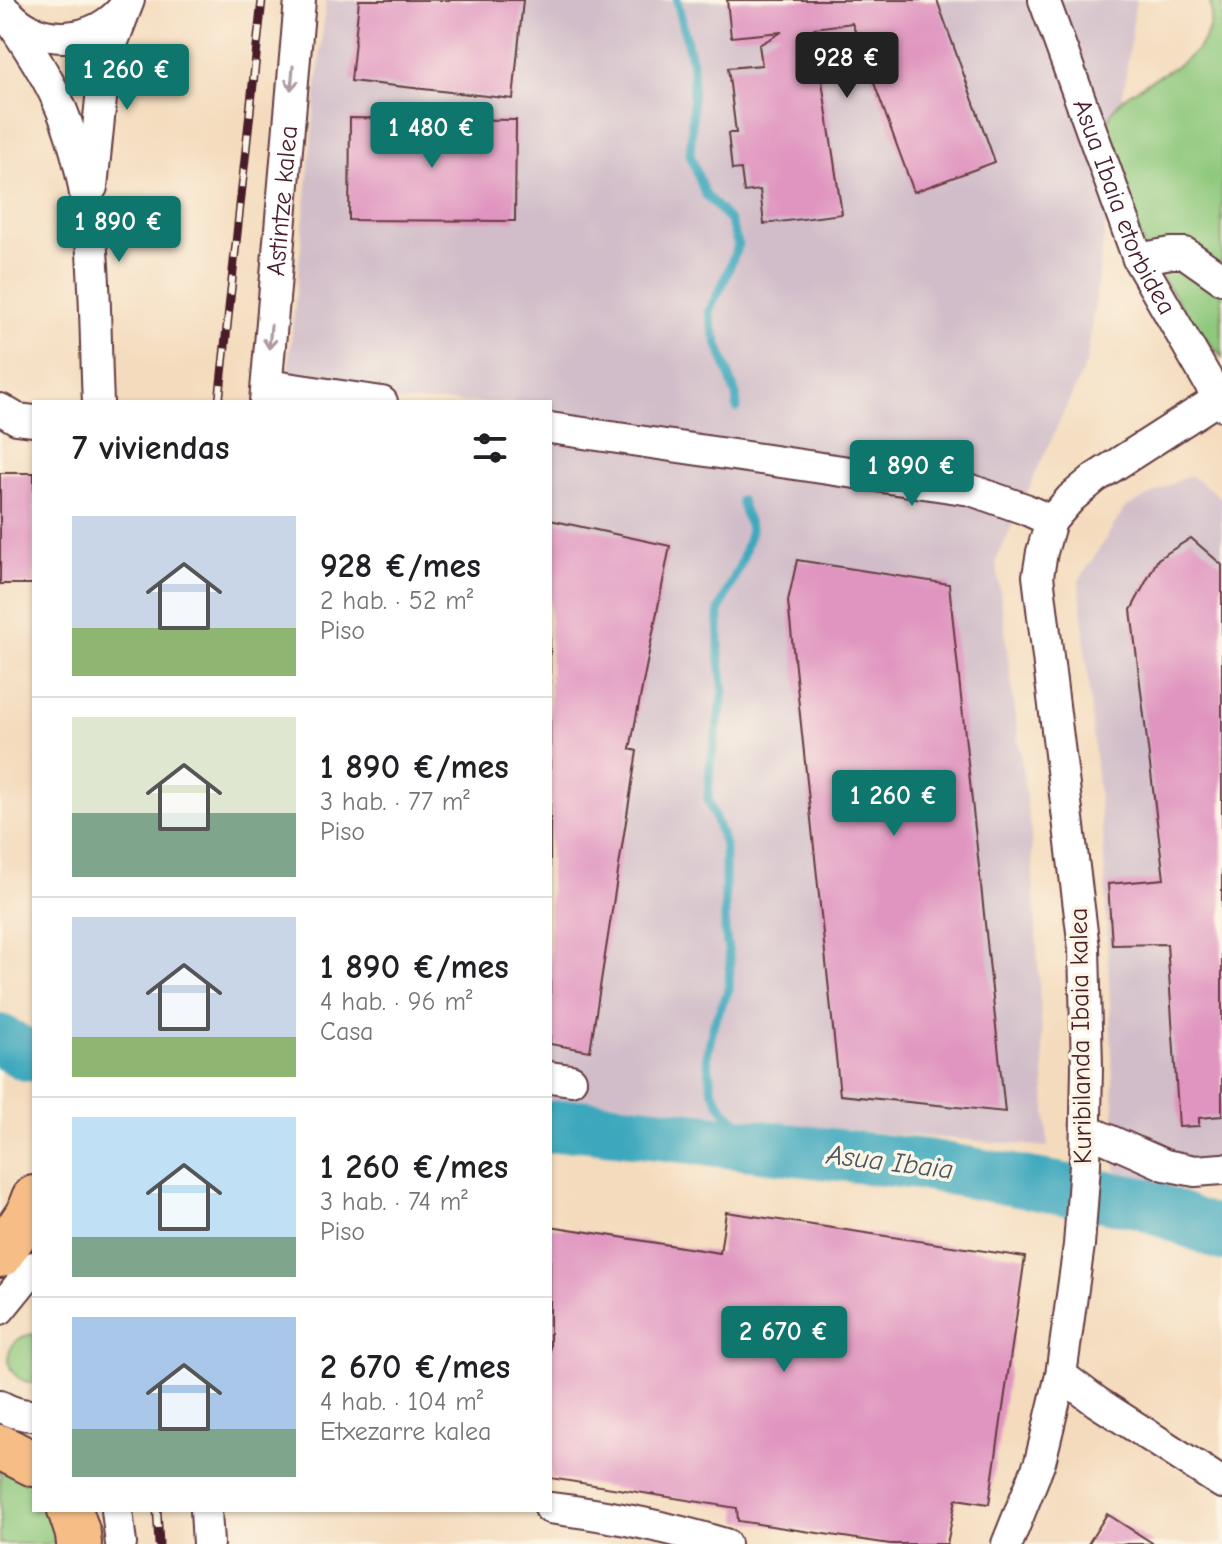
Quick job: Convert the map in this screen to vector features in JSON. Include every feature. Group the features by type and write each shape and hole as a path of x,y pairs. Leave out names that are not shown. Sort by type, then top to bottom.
{"highway":[{"path":"0,1255 32,1203"},
{"path":"19,1421 32,1458"},
{"path":"71,1512 79,1544"}],"street":[{"name":"Astintze kalea","path":"266,394 300,0"},
{"name":"Asua Ibaia etorbidea","path":"1044,0 1138,259 1220,402"},
{"path":"1,4 15,20 31,30 66,38 85,35 102,27 117,16 129,1"},
{"path":"98,400 89,213 102,89 110,49 129,1"},
{"path":"1,4 56,95 73,139 89,213"},
{"path":"1138,259 1185,253 1222,279"},
{"path":"266,394 353,400"},
{"path":"552,428 971,490 1051,521 1071,498 1095,478 1220,402"},
{"path":"0,409 17,419 32,421"},
{"name":"Kuribilanda Ibaia kalea","path":"1007,1544 1040,1462 1061,1375 1079,1245 1085,1165 1087,1067 1084,948 1038,576 1051,521"},
{"path":"1086,1130 1165,1165 1195,1171 1222,1169"},
{"path":"0,1310 32,1270"},
{"path":"0,1310 32,1302"},
{"path":"1061,1375 1222,1483"},
{"path":"552,1508 690,1533 725,1544"},
{"path":"87,1512 92,1544"},
{"path":"117,1512 121,1544"},
{"path":"206,1512 208,1544"}],"shaded area":[{"path":"326,0 1136,0 1087,361 996,561 1031,836 1048,1147 722,1119 552,1117 552,400 285,400"},
{"path":"1189,475 1222,499 1222,1184 1117,1187 1104,852 1079,581 1125,508"}],"green space":[{"path":"1210,0 1222,0 1222,357 1191,321 1147,255 1106,134 1109,118 1121,101 1190,56 1203,42 1210,24"},
{"path":"32,1335 32,1383 14,1374 8,1358 15,1342"},
{"path":"0,1463 32,1483 32,1512 51,1512 56,1544 0,1544"}],"building":[{"path":"359,0 523,0 513,99 351,81"},
{"path":"727,0 937,0 995,162 914,192 852,23 814,28 842,214 764,224 760,190 744,192 741,169 732,170 728,133 736,133 728,68 762,65 759,45 782,32 731,37"},
{"path":"350,118 516,120 515,221 349,220"},
{"path":"0,473 32,473 32,584 0,584"},
{"path":"552,520 670,546 630,749 637,751 590,1051 552,1044"},
{"path":"1191,538 1222,565 1222,1116 1199,1118 1199,1126 1179,1127 1167,944 1112,945 1108,884 1164,879 1131,610 1158,559"},
{"path":"797,560 949,584 1005,1112 840,1095 788,601"},
{"path":"726,1212 1025,1257 989,1504 956,1499 947,1544 890,1544 738,1521 737,1508 552,1478 552,1226 720,1253"},
{"path":"1107,1514 1154,1544 1088,1544"}],"waterway":[{"path":"677,0 693,67 690,154 705,194 730,221 738,245 709,311 736,395 737,408"},
{"path":"741,500 751,531 741,563 719,610 719,653 724,692 710,766 708,799 725,845 729,989 714,1023 707,1056 712,1090 724,1110 766,1147"},
{"name":"Asua Ibaia","path":"0,1040 32,1056"},
{"name":"Asua Ibaia","path":"552,1127 579,1125 926,1165 1143,1203 1222,1235"}],"railway":[{"path":"219,400 262,0"},
{"path":"157,1512 159,1544"}]}
